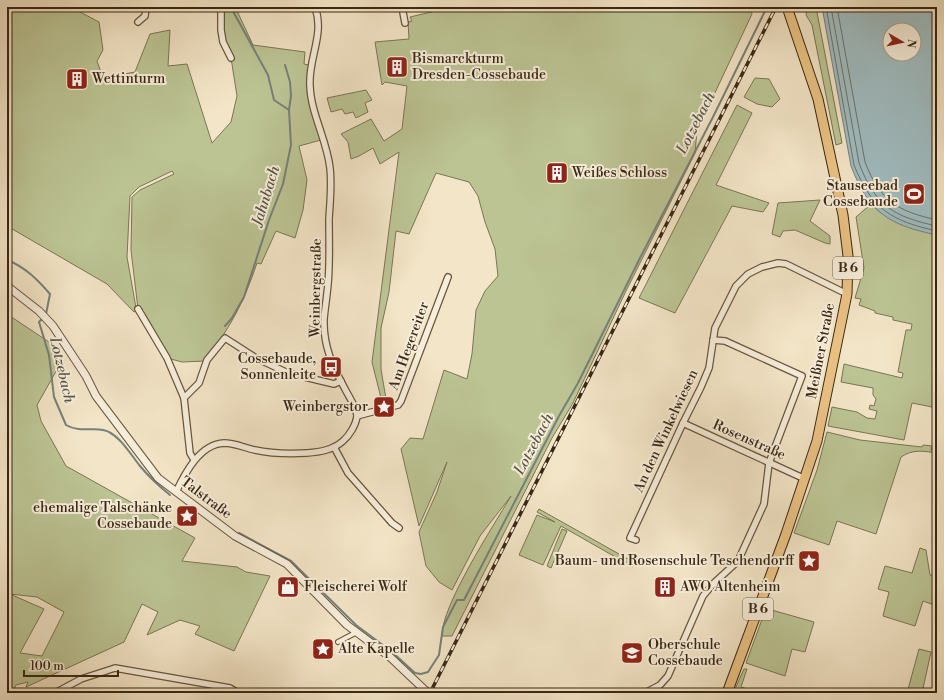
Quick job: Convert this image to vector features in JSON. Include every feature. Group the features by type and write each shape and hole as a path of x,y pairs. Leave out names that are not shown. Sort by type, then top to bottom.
{"main road":[{"name":"Meißner Straße","path":"726,693 805,479 821,424 847,294 848,256 842,215 818,99 787,7"}],"street":[{"path":"138,22 145,16 146,7"},
{"path":"221,7 221,30 223,42 231,58"},
{"name":"Weinbergstraße","path":"315,7 319,18 319,31 311,68 310,87 327,152 331,179 328,284 324,326 329,356 352,402 357,416"},
{"path":"402,7 405,22"},
{"name":"An den Winkelwiesen","path":"636,540 630,538 683,423 702,387 709,368 716,328 736,286 748,274 762,267 778,263 786,264 847,294"},
{"name":"Am Hegereiter","path":"357,416 398,405 401,402 448,278"},
{"name":"Talstraße","path":"7,286 38,311 53,326 86,376 96,396 150,469 176,492 235,536 287,564 334,612 390,657 425,692"},
{"path":"138,310 167,358 184,398 190,453 194,460"},
{"path":"184,398 199,383 207,360 225,338 256,358 288,373 334,384 341,381"},
{"path":"645,693 660,685 668,676 703,596 714,583 738,561 764,504 769,463 802,376 725,341 713,340"},
{"path":"176,492 188,468 194,460 211,447 224,443 283,454 310,453 334,448 344,441 351,433 357,416"},
{"name":"Rosenstraße","path":"683,423 805,479"},
{"path":"334,448 348,473 392,523 399,528"},
{"path":"338,642 357,632"},
{"path":"55,693 82,679 115,668 238,693"}],"green space":[{"path":"7,7 79,7 80,12 99,22 103,50 97,61 103,78 135,72 150,34 170,30 168,66 187,64 212,143 231,122 237,96 231,58 223,42 220,7 237,7 238,13 253,45 305,52 304,64 309,65 308,94 321,140 299,146 307,180 303,210 295,238 276,231 261,264 257,263 247,291 236,314 205,361 182,362 167,358 138,310 134,312 107,284 7,226","holes":["172,171 174,174 140,190 132,197 131,250 138,309 136,308 127,257 130,196 139,187"]},
{"path":"452,7 750,7 752,14 697,131 695,153 626,291 573,403 552,438 452,636 442,636 444,623 459,586 481,545 511,496 480,536 452,590 439,582 426,566 419,532 437,492 447,462 419,526 401,449 410,438 423,439 444,370 467,379 472,354 476,310 485,291 498,276 495,249 485,222 478,196 469,182 436,173 409,234 396,231 389,292 381,328 381,369 387,405 383,406 372,362 399,152 380,164 373,148 351,159 348,142 341,134 371,119 384,141 402,129 407,86 385,82 382,85 375,42 409,39 408,22 412,21 410,17"},
{"path":"807,7 816,7 842,143 836,145 812,25 806,15"},
{"path":"755,78 769,79 780,99 772,107 757,104 744,97"},
{"path":"366,90 372,100 365,103 368,112 356,118 353,112 345,114 342,109 331,112 327,98"},
{"path":"737,105 752,113 716,185 769,203 763,212 732,206 675,313 639,298"},
{"path":"937,112 937,408 912,403 904,440 828,426 832,407 857,412 867,418 875,419 877,411 869,409 870,405 874,406 876,399 873,395 873,388 841,382 844,364 902,378 903,373 898,372 906,330 911,330 912,324 893,320 893,317 875,313 875,311 859,305 861,299 855,298 864,268 856,217 871,204 882,214"},
{"path":"820,200 810,221 830,236 830,244 795,230 783,231 780,237 772,234 778,203"},
{"path":"7,314 49,342 59,366 37,405 41,421 66,466 195,538 182,561 237,567 246,572 270,576 234,651 195,634 200,626 180,620 147,635 158,612 142,604 124,642 26,687 28,682 16,685 12,693 7,693","holes":["10,594 37,597 64,612 42,656 20,653 44,609"]},
{"path":"827,432 860,440 922,447 923,445 932,446 931,450 937,450 937,453 923,451 914,452 905,454 901,457 876,534 837,521 829,545 794,533 817,470"},
{"path":"539,509 635,563 633,567 561,526 543,565 519,555 537,515 555,522 537,512"},
{"path":"562,529 567,531 551,568 547,566"},
{"path":"920,548 926,550 930,575 937,577 937,606 923,601 915,626 883,616 889,592 878,589 885,566 912,573"},
{"path":"768,609 814,622 805,652 792,649 785,676 746,663 764,614 766,615"},
{"path":"919,649 931,652 922,693 907,693"},
{"path":"744,669 747,669 741,687 761,693 746,693 735,689"}],"water":[{"path":"822,7 937,7 937,235 906,227 893,221 873,206 858,182 851,166"}],"waterway":[{"path":"233,7 234,13 268,75 274,100 289,110"},
{"name":"Lotzebach","path":"239,533 291,561 356,625 392,652 415,673 421,674 428,672 439,655 443,627 457,600 464,600 559,416 578,383 767,7"},
{"name":"Jahnbach","path":"225,326 232,318 244,297 269,220 283,184 291,145 289,110 291,96 290,82 285,65"},
{"name":"Lotzebach","path":"7,260 30,274 50,294 46,314"},
{"name":"Lotzebach","path":"43,318 39,322 49,355 54,397 66,425 78,429 105,430 114,435 147,474 170,495"}],"railway":[{"path":"430,693 776,7"}],"place":[{"name":"Bismarckturm Dresden-Cossebaude","path":"397,67"},
{"name":"Wettinturm","path":"77,79"},
{"name":"Weißes Schloss","path":"557,173"},
{"name":"Stauseebad Cossebaude","path":"914,194"},
{"name":"Cossebaude, Sonnenleite","path":"331,367"},
{"name":"Weinbergstor","path":"384,407"},
{"name":"ehemalige Talschänke Cossebaude","path":"187,516"},
{"name":"Baum- und Rosenschule Teschendorff","path":"809,561"},
{"name":"Fleischerei Wolf","path":"288,587"},
{"name":"AWO Altenheim","path":"665,587"},
{"name":"Alte Kapelle","path":"323,649"},
{"name":"Oberschule Cossebaude","path":"632,653"}]}
